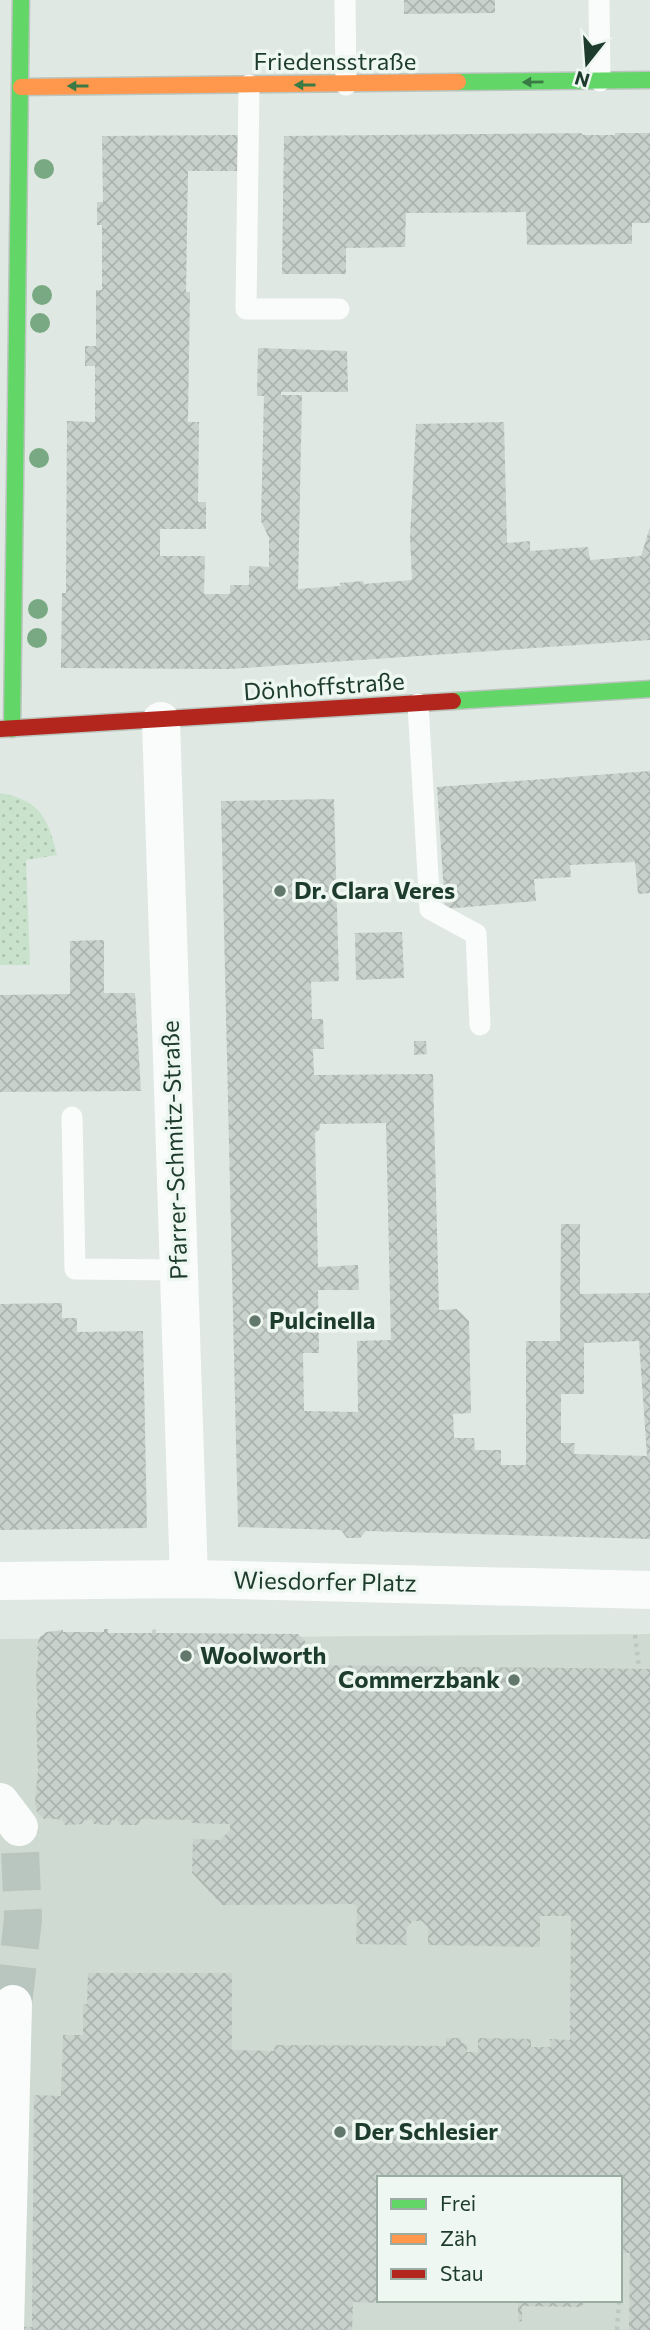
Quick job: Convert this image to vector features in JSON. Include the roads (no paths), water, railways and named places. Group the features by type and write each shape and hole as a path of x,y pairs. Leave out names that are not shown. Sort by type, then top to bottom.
{"street":[{"path":"6,729 21,0"},
{"name":"Friedensstraße","path":"21,87 650,80"},
{"name":"Dönhoffstraße","path":"6,729 650,689"},
{"name":"Pfarrer-Schmitz-Straße","path":"161,720 189,1579"},
{"name":"Wiesdorfer Platz","path":"0,1581 189,1579 650,1590"},
{"path":"5,2330 13,2004"}],"lane":[{"path":"345,0 346,85"},
{"path":"599,0 600,81"},
{"path":"249,85 246,309 339,309"},
{"path":"418,704 430,909 476,934 481,1026"},
{"path":"72,1116 75,1269 179,1270"}],"tunnel":[{"path":"13,2004 23,1919 19,1827"}],"place":[{"name":"Dr. Clara Veres","path":"280,891"},
{"name":"Pulcinella","path":"255,1321"},
{"name":"Woolworth","path":"186,1656"},
{"name":"Commerzbank","path":"514,1680"},
{"name":"Der Schlesier","path":"340,2132"}]}
